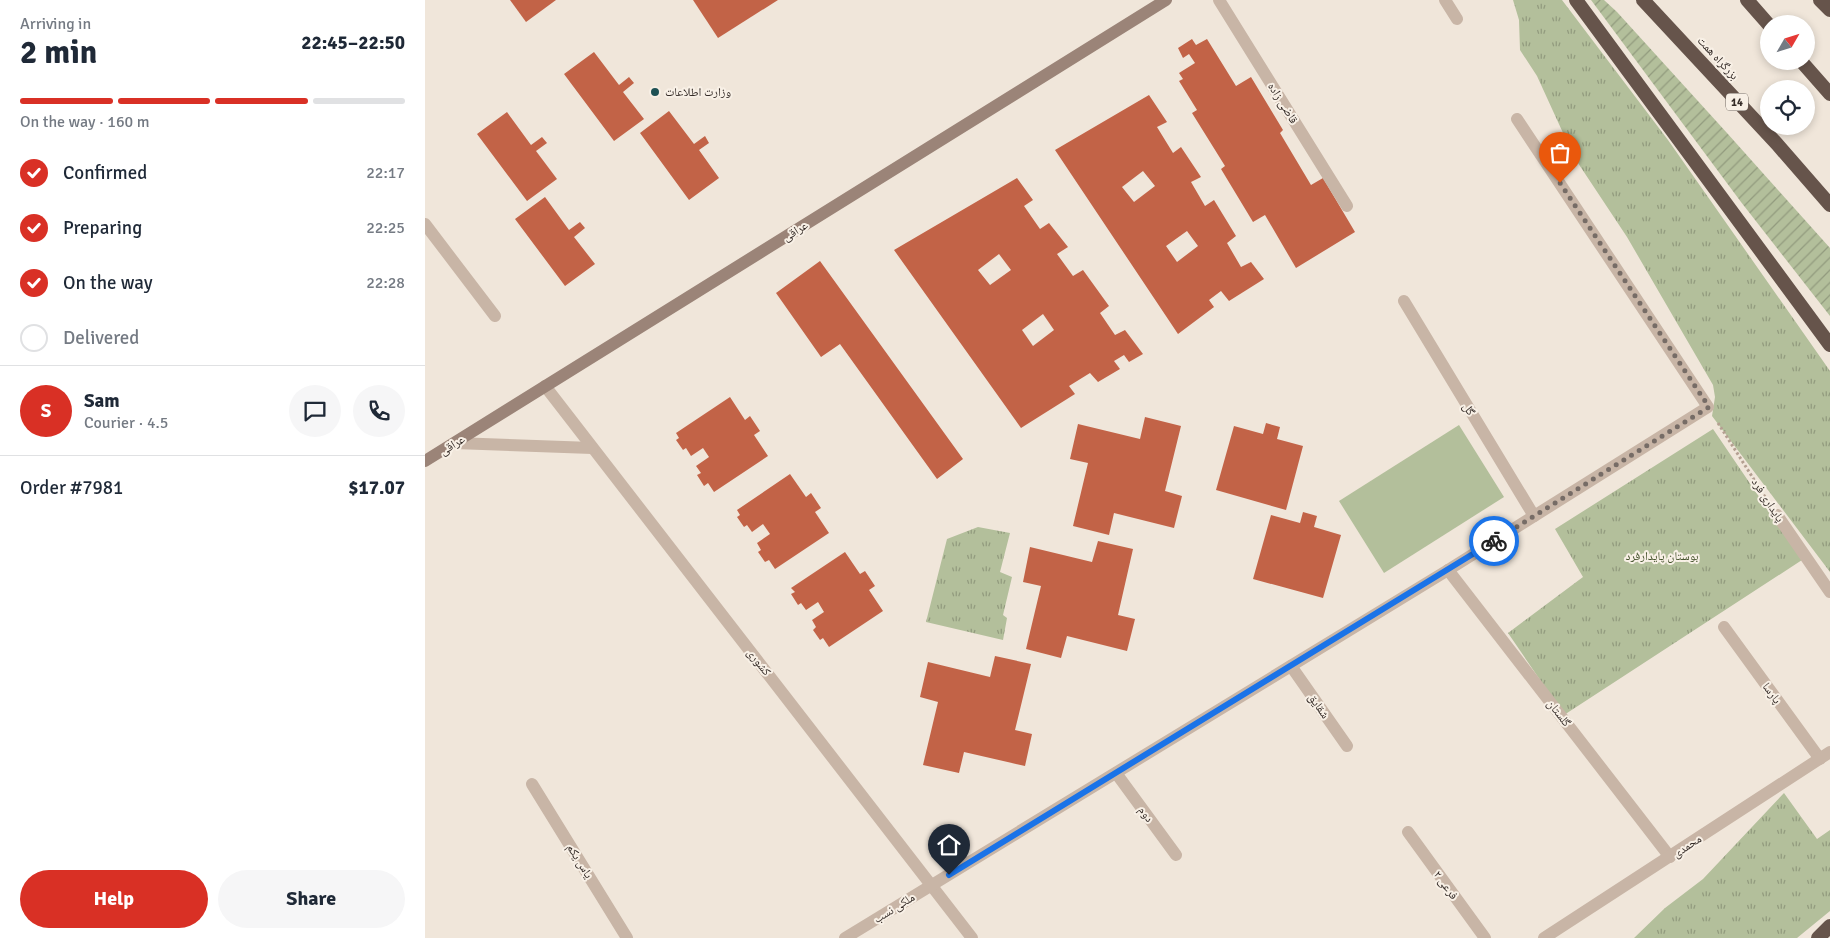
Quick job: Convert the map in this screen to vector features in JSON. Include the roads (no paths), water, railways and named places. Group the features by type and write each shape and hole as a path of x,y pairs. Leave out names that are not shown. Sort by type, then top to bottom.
{"highway":[{"path":"1576,0 1830,345"},
{"name":"بزرگراه همت","path":"1643,0 1777,144 1830,205"},
{"path":"1747,0 1761,15"},
{"path":"1820,0 1830,10"},
{"path":"1809,70 1830,94"},
{"path":"1818,938 1830,926"}],"main road":[{"name":"عراقی","path":"425,462 1166,0"}],"street":[{"name":"قاضی زاده","path":"1219,0 1347,206"},
{"path":"1445,0 1457,19"},
{"name":"ملکی نسب","path":"845,938 1448,570 1709,407 1517,119"},
{"path":"425,224 495,316"},
{"name":"گل","path":"1404,301 1534,516"},
{"name":"کشوری","path":"545,386 972,938"},
{"path":"455,442 592,448"},
{"name":"پایداری فرد","path":"1777,515 1830,592"},
{"name":"گلستان","path":"1448,570 1670,857"},
{"name":"پارسا","path":"1724,627 1825,756"},
{"name":"شقایق","path":"1291,666 1347,746"},
{"name":"محمدی","path":"1544,938 1825,756"},
{"name":"دوم","path":"1116,772 1176,855"},
{"name":"یاس یکم","path":"532,784 627,938"},
{"name":"فرعی ۲","path":"1407,832 1485,938"}],"place":[{"name":"وزارت اطلاعات","path":"655,92"}],"park label":[{"name":"بوستان پایدارفرد","path":"1662,556"}]}
